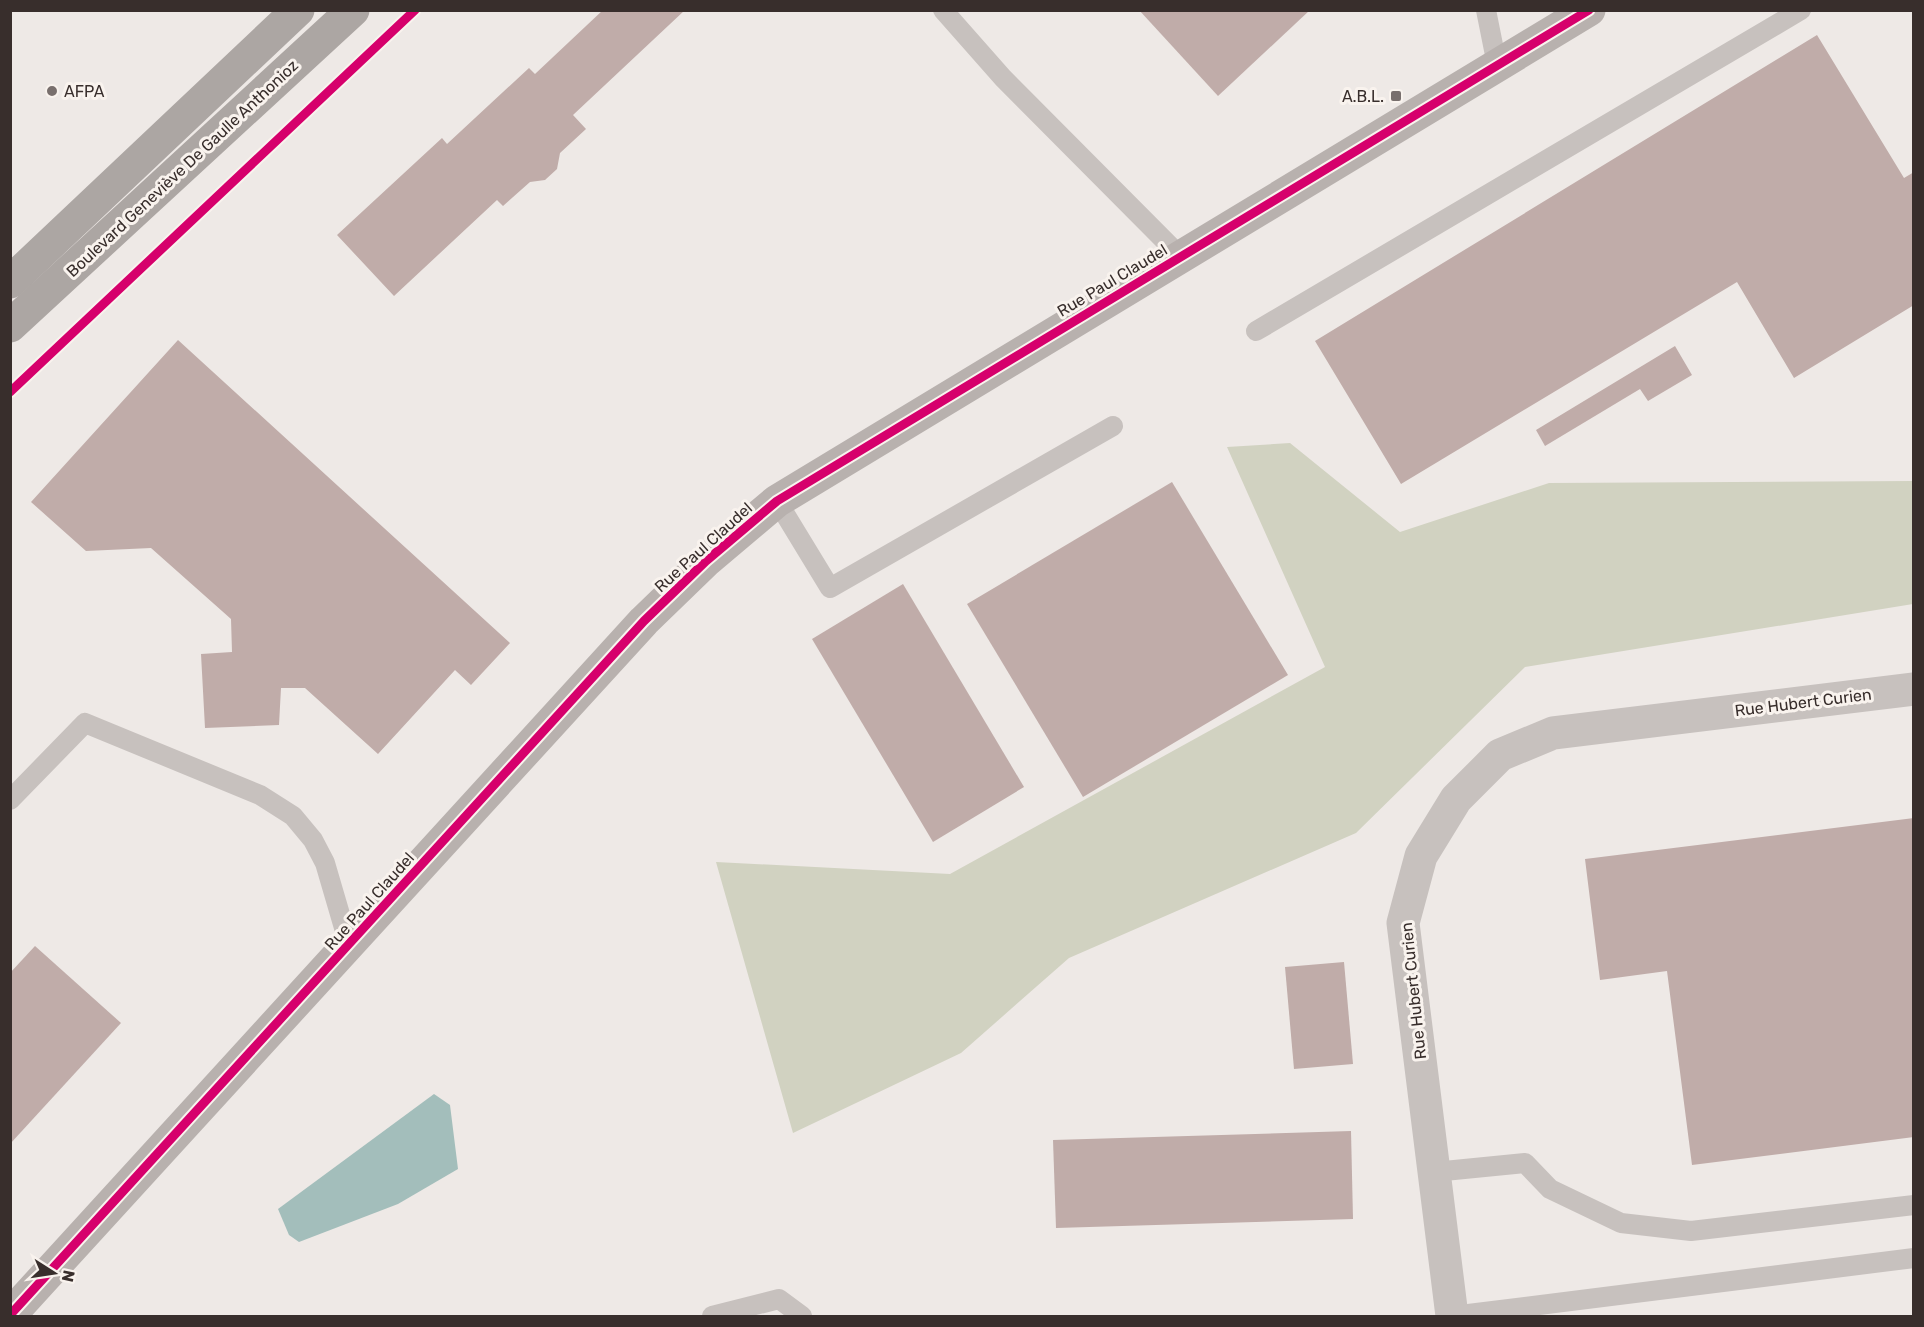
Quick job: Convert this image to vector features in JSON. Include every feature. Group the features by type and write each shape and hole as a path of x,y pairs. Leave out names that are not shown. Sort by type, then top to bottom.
{"main road":[{"name":"Boulevard Geneviève De Gaulle Anthonioz","path":"10,282 298,10"},
{"name":"Boulevard Geneviève De Gaulle Anthonioz","path":"10,326 353,10"}],"street":[{"name":"Rue Paul Claudel","path":"10,1315 644,621 706,561 777,501 1589,10"},
{"name":"Rue Hubert Curien","path":"1452,1316 1403,923 1420,856 1456,799 1500,755 1552,733 1914,689"}],"lane":[{"path":"943,10 1003,78 1180,256"},
{"path":"1486,10 1497,65"},
{"path":"1256,331 1801,10"},
{"path":"777,501 830,588 1113,426"},
{"path":"10,800 85,723 260,795 293,816 313,840 325,863 349,945"},
{"path":"1434,1172 1524,1163 1550,1189 1621,1224 1691,1231 1914,1205"},
{"path":"1452,1316 1914,1258"},
{"path":"712,1317 779,1299 802,1317"}],"green space":[{"path":"1290,443 1400,532 1549,483 1913,481 1913,604 1525,667 1356,833 1069,958 961,1053 793,1133 716,862 950,874 1325,667 1227,447"}],"water":[{"path":"434,1094 450,1105 458,1169 398,1204 299,1242 289,1235 278,1209"}],"building":[{"path":"603,10 685,10 573,115 586,129 560,153 557,169 545,180 530,182 503,206 497,200 394,296 337,235 442,138 447,144 529,68 535,74"},
{"path":"1139,10 1310,10 1218,96"},
{"path":"1817,35 1904,178 1914,172 1914,305 1794,378 1737,282 1401,484 1315,341"},
{"path":"178,340 510,643 471,685 455,670 378,754 305,688 281,688 279,725 205,728 201,654 232,652 231,619 151,548 86,551 31,502"},
{"path":"1675,346 1692,375 1648,401 1640,389 1545,446 1536,430"},
{"path":"1172,482 1288,675 1083,797 967,604"},
{"path":"903,584 1024,787 933,842 812,639"},
{"path":"1914,818 1914,1137 1692,1165 1667,971 1600,980 1585,859"},
{"path":"35,946 121,1023 10,1144 10,973"},
{"path":"1344,962 1353,1064 1294,1069 1285,967"},
{"path":"1351,1131 1353,1219 1056,1228 1053,1140"}],"cycle path":[{"path":"10,392 415,10"},
{"path":"10,1315 644,621 706,561 777,501 1589,10"}],"place":[{"name":"AFPA","path":"52,91"},
{"name":"A.B.L.","path":"1396,96"}]}
